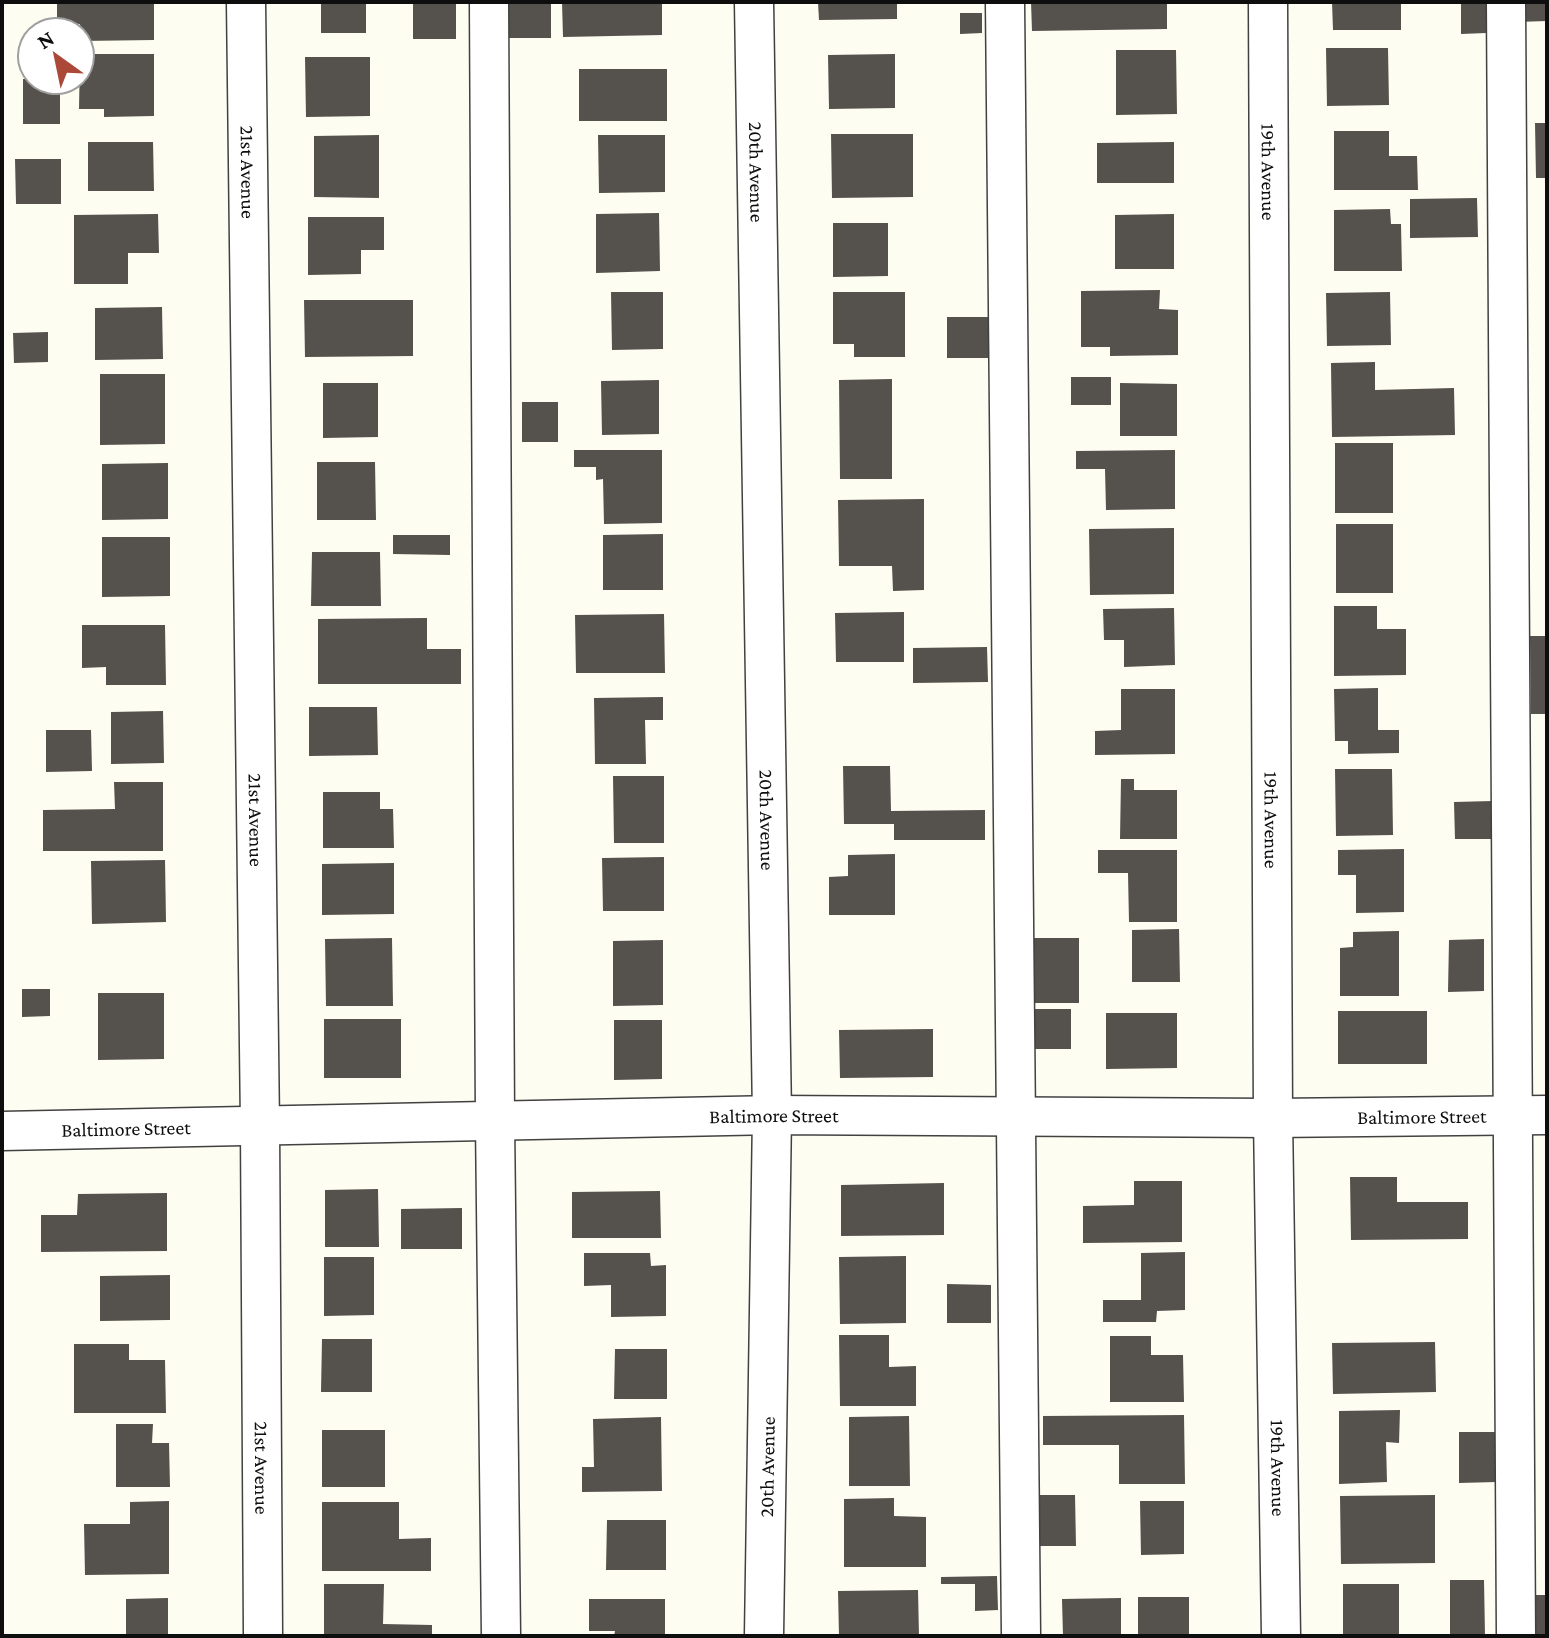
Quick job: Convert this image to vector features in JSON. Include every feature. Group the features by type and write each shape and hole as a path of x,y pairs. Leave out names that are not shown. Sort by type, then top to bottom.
{"street":[{"name":"21st Avenue","path":"246,2 263,1636"},
{"path":"489,2 501,1636"},
{"name":"20th Avenue","path":"754,2 772,1115 764,1636"},
{"path":"1005,2 1021,1636"},
{"name":"19th Avenue","path":"1268,2 1273,1118 1281,1636"},
{"path":"1506,2 1530,1115 1516,1636"},
{"name":"Baltimore Street","path":"2,1131 772,1115 1273,1118 1530,1115"}],"building":[{"path":"57,2 154,2 154,40 96,41 96,16 57,16"},
{"path":"321,2 366,2 366,33 321,33"},
{"path":"413,2 456,2 456,39 413,39"},
{"path":"501,2 551,2 551,38 501,38"},
{"path":"562,2 662,2 662,35 563,37"},
{"path":"818,2 897,2 897,19 819,20"},
{"path":"1031,2 1167,2 1167,29 1032,31"},
{"path":"1332,2 1401,2 1401,30 1333,30"},
{"path":"1461,2 1486,2 1486,33 1461,34"},
{"path":"1519,2 1547,2 1547,21 1519,22"},
{"path":"960,13 982,13 982,33 960,34"},
{"path":"1326,48 1388,48 1389,105 1327,106"},
{"path":"1116,50 1176,50 1177,114 1116,115"},
{"path":"96,54 154,54 154,116 104,117 104,109 79,109 79,96 96,96"},
{"path":"895,54 895,108 829,109 828,55"},
{"path":"305,57 370,57 370,116 306,117"},
{"path":"579,69 667,69 667,121 579,121"},
{"path":"23,96 60,96 60,124 23,124"},
{"path":"1535,123 1547,123 1547,178 1536,178"},
{"path":"1334,131 1389,131 1389,156 1417,156 1418,190 1334,190"},
{"path":"831,134 913,134 913,197 832,198"},
{"path":"379,135 379,198 314,197 314,136"},
{"path":"598,135 665,135 665,192 599,193"},
{"path":"88,142 153,142 154,191 88,191"},
{"path":"1174,142 1174,183 1097,183 1097,143"},
{"path":"15,159 61,159 61,204 16,204"},
{"path":"1477,198 1478,237 1410,238 1410,199"},
{"path":"1390,209 1391,224 1401,224 1402,271 1334,271 1334,210"},
{"path":"659,213 660,271 596,273 596,214"},
{"path":"158,214 159,253 128,253 128,284 74,284 74,215"},
{"path":"1174,214 1174,269 1115,269 1115,215"},
{"path":"308,217 384,217 384,250 361,250 361,274 308,275"},
{"path":"833,223 888,223 888,276 833,277"},
{"path":"1160,290 1159,309 1178,310 1178,355 1110,356 1110,347 1081,347 1081,291"},
{"path":"611,292 663,292 663,349 612,350"},
{"path":"833,292 905,292 905,357 854,357 854,344 833,344"},
{"path":"1390,292 1391,345 1327,346 1326,293"},
{"path":"304,300 413,300 413,356 305,357"},
{"path":"162,307 163,359 95,360 95,308"},
{"path":"947,317 989,317 989,358 947,358"},
{"path":"48,332 48,362 14,363 13,333"},
{"path":"1375,362 1375,390 1454,388 1455,435 1332,437 1331,363"},
{"path":"100,374 165,374 165,444 100,445"},
{"path":"1071,377 1111,377 1111,405 1071,405"},
{"path":"892,379 892,479 840,479 839,380"},
{"path":"659,380 659,434 602,435 601,381"},
{"path":"323,383 378,383 378,437 323,438"},
{"path":"1120,383 1177,384 1177,436 1120,436"},
{"path":"522,402 558,402 558,442 522,442"},
{"path":"1335,443 1393,443 1393,513 1335,513"},
{"path":"574,450 662,450 662,523 604,524 603,479 596,480 596,467 574,467"},
{"path":"1175,450 1175,509 1106,510 1105,469 1076,469 1076,451"},
{"path":"317,462 375,462 376,520 317,520"},
{"path":"168,463 168,519 102,520 102,464"},
{"path":"924,499 924,590 893,591 892,566 839,566 838,500"},
{"path":"1336,524 1393,524 1393,593 1336,593"},
{"path":"1174,528 1174,594 1090,595 1089,529"},
{"path":"663,534 663,590 603,590 603,535"},
{"path":"393,535 450,535 450,555 393,554"},
{"path":"102,537 170,537 170,596 102,597"},
{"path":"312,552 380,552 381,606 311,606"},
{"path":"1334,606 1377,606 1377,629 1406,629 1406,675 1334,676"},
{"path":"1174,608 1175,665 1124,667 1124,640 1104,640 1103,609"},
{"path":"904,612 904,662 836,662 835,613"},
{"path":"664,614 665,673 576,673 575,615"},
{"path":"427,618 427,649 461,649 461,684 318,684 318,619"},
{"path":"82,625 165,625 166,685 106,685 106,667 82,668"},
{"path":"1530,636 1547,636 1547,714 1531,714"},
{"path":"987,647 988,682 913,683 913,648"},
{"path":"1378,688 1378,730 1399,730 1399,753 1348,754 1348,741 1335,741 1334,689"},
{"path":"1121,689 1175,689 1175,754 1095,755 1095,731 1121,730"},
{"path":"663,697 663,720 645,720 646,764 595,764 594,698"},
{"path":"309,707 377,707 378,755 309,756"},
{"path":"163,711 164,763 111,764 111,712"},
{"path":"46,730 91,730 92,771 46,772"},
{"path":"843,766 890,766 891,811 985,810 985,840 894,840 894,824 844,824"},
{"path":"1335,769 1392,769 1393,835 1336,836"},
{"path":"613,776 664,776 664,843 614,843"},
{"path":"1121,779 1134,779 1134,790 1177,790 1177,839 1120,839"},
{"path":"114,782 163,782 163,851 43,851 43,810 115,809"},
{"path":"323,792 380,792 380,809 393,809 394,848 323,848"},
{"path":"1493,801 1493,839 1455,839 1454,802"},
{"path":"1404,849 1404,912 1356,913 1356,875 1338,875 1338,850"},
{"path":"1098,850 1177,850 1177,922 1129,922 1128,873 1098,873"},
{"path":"895,854 895,915 829,915 829,877 848,876 848,855"},
{"path":"664,857 664,911 603,911 602,858"},
{"path":"165,860 166,922 92,924 91,861"},
{"path":"394,863 394,914 322,915 322,864"},
{"path":"1179,929 1180,982 1132,982 1132,930"},
{"path":"1399,931 1399,996 1340,996 1340,948 1353,947 1353,932"},
{"path":"392,938 393,1006 326,1006 325,939"},
{"path":"1030,938 1079,938 1079,1003 1030,1003"},
{"path":"1484,939 1484,991 1448,992 1449,940"},
{"path":"663,940 663,1005 613,1006 613,941"},
{"path":"22,989 50,989 50,1016 22,1017"},
{"path":"98,993 164,993 164,1059 98,1060"},
{"path":"1030,1009 1071,1009 1071,1049 1030,1049"},
{"path":"1338,1011 1427,1011 1427,1064 1338,1064"},
{"path":"1106,1013 1177,1013 1177,1068 1106,1069"},
{"path":"324,1019 401,1019 401,1078 324,1078"},
{"path":"614,1020 662,1020 662,1079 614,1080"},
{"path":"933,1029 933,1077 840,1078 839,1030"},
{"path":"1350,1177 1397,1177 1397,1202 1468,1202 1468,1239 1351,1240"},
{"path":"1134,1181 1182,1181 1182,1242 1083,1243 1083,1206 1134,1205"},
{"path":"944,1183 944,1235 841,1236 841,1185"},
{"path":"378,1189 379,1247 325,1247 325,1190"},
{"path":"660,1191 661,1238 572,1238 572,1192"},
{"path":"167,1193 167,1251 41,1252 41,1215 77,1215 78,1194"},
{"path":"462,1208 462,1249 401,1249 401,1209"},
{"path":"1185,1252 1185,1310 1157,1311 1156,1322 1103,1322 1103,1300 1141,1300 1141,1253"},
{"path":"584,1253 650,1253 651,1266 666,1265 666,1316 611,1317 611,1285 584,1286"},
{"path":"906,1256 906,1323 840,1324 839,1257"},
{"path":"324,1257 374,1257 374,1315 324,1316"},
{"path":"170,1275 170,1320 100,1321 100,1276"},
{"path":"947,1284 991,1285 991,1323 947,1323"},
{"path":"839,1335 889,1335 889,1367 916,1366 916,1406 840,1406"},
{"path":"1110,1336 1151,1336 1151,1355 1183,1355 1184,1402 1110,1402"},
{"path":"322,1339 372,1339 372,1392 321,1392"},
{"path":"1435,1342 1436,1392 1333,1394 1332,1343"},
{"path":"74,1344 129,1344 129,1360 165,1360 166,1413 74,1413"},
{"path":"615,1349 667,1349 667,1399 614,1399"},
{"path":"1400,1410 1399,1443 1386,1442 1387,1482 1339,1484 1339,1411"},
{"path":"1184,1415 1185,1484 1119,1484 1119,1445 1043,1445 1043,1416"},
{"path":"909,1416 910,1486 849,1486 849,1417"},
{"path":"661,1417 662,1491 582,1492 582,1467 594,1467 593,1419"},
{"path":"116,1424 153,1424 152,1443 169,1443 170,1487 116,1487"},
{"path":"322,1430 385,1430 385,1487 322,1487"},
{"path":"1459,1432 1496,1432 1496,1482 1459,1483"},
{"path":"1035,1495 1075,1495 1076,1546 1035,1546"},
{"path":"1435,1495 1435,1563 1341,1564 1340,1496"},
{"path":"894,1498 894,1516 926,1517 926,1567 844,1567 844,1499"},
{"path":"169,1501 169,1574 85,1575 84,1524 130,1524 130,1502"},
{"path":"1140,1501 1184,1501 1184,1554 1141,1555"},
{"path":"322,1502 399,1502 399,1539 431,1538 431,1571 322,1571"},
{"path":"607,1520 666,1520 666,1570 606,1570"},
{"path":"997,1576 998,1610 975,1611 975,1584 941,1584 941,1577"},
{"path":"1450,1580 1484,1580 1485,1636 1450,1636"},
{"path":"324,1584 384,1584 383,1624 432,1625 432,1636 324,1636"},
{"path":"1343,1584 1399,1584 1399,1636 1343,1636"},
{"path":"918,1590 919,1636 839,1636 838,1591"},
{"path":"1535,1595 1547,1595 1547,1636 1535,1636"},
{"path":"1138,1597 1189,1597 1189,1636 1138,1636"},
{"path":"168,1598 168,1636 126,1636 126,1599"},
{"path":"1121,1598 1121,1636 1063,1636 1062,1599"},
{"path":"589,1599 665,1599 665,1636 614,1636 615,1631 589,1631"}]}
